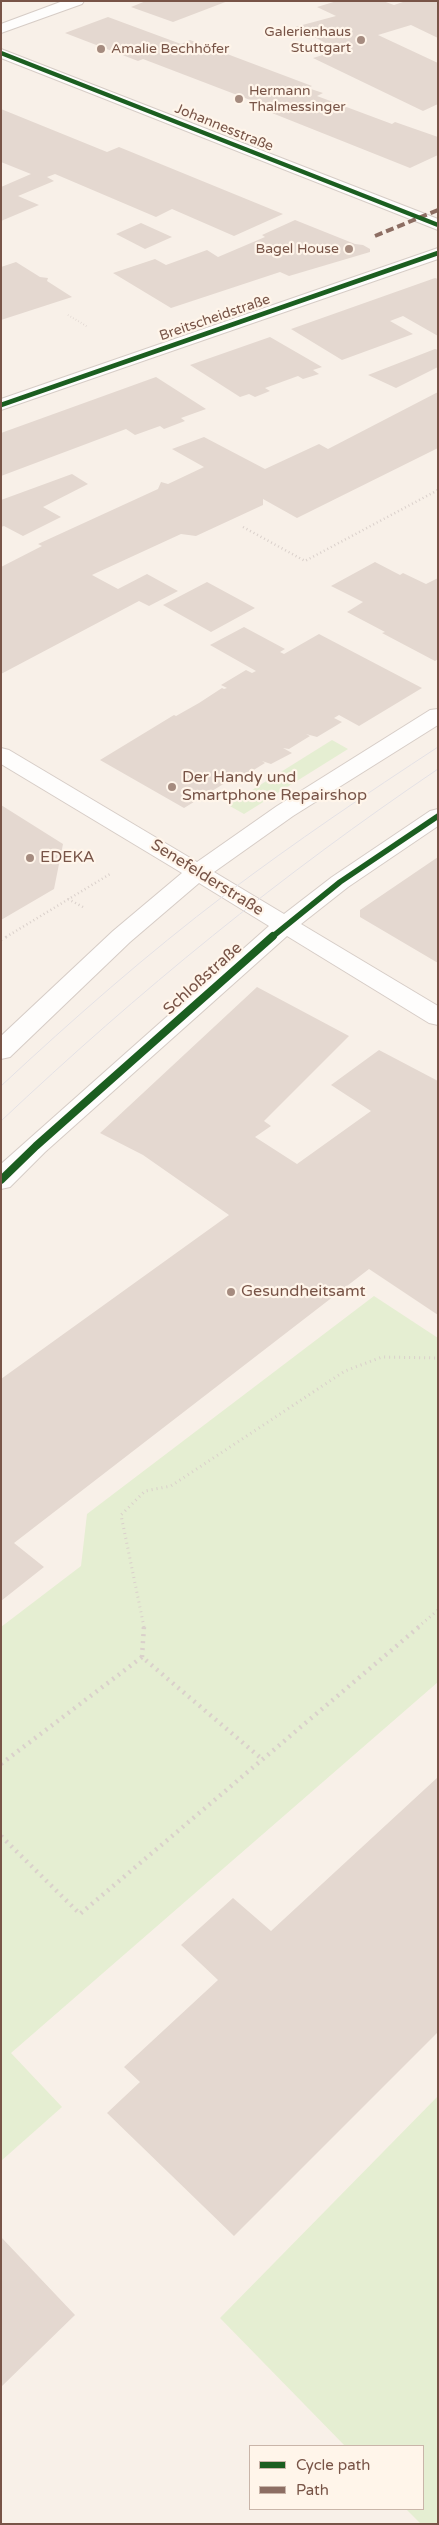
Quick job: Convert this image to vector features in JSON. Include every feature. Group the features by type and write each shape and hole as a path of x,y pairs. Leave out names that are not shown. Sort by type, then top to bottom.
{"street":[{"path":"1,29 77,1"},
{"name":"Johannesstraße","path":"1,53 438,225"},
{"name":"Breitscheidstraße","path":"1,405 438,253"},
{"path":"1,1051 128,932 197,873 279,816 438,715"},
{"name":"Senefelderstraße","path":"1,755 438,1017"},
{"name":"Schloßstraße","path":"1,1180 36,1146 285,925 340,882 438,816"}],"path":[{"path":"243,527 305,561 438,490"},
{"path":"1,940 155,846"},
{"path":"1,1764 142,1656 144,1628 121,1514 145,1491 171,1486 345,1371 382,1358 438,1358"},
{"path":"1,1836 80,1914 438,1610"},
{"path":"142,1656 262,1759"}],"green space":[{"path":"332,740 348,749 244,814 228,805"},
{"path":"374,1296 438,1338 438,1682 11,2053 62,2107 1,2161 1,1627 81,1566 87,1514"},
{"path":"438,2096 438,2524 421,2524 407,2510 424,2510 424,2445 344,2445 220,2318"}],"building":[{"path":"146,1 228,1 173,22 131,7"},
{"path":"337,1 383,1 394,5 406,1 438,1 438,38 411,25 378,35 438,63 438,104 423,111 313,58 339,50 295,27 336,16 317,7"},
{"path":"108,17 181,44 190,40 312,86 308,88 323,93 317,96 392,124 395,122 438,137 438,155 410,168 272,113 279,111 143,59 138,61 65,33"},
{"path":"1,109 107,152 119,147 283,214 234,236 172,209 156,217 55,174 47,177 54,181 18,196 39,205 1,221 1,187 31,174 1,162"},
{"path":"295,220 355,244 363,245 370,249 370,252 289,276 280,272 171,308 113,273 155,259 166,265 207,250 218,257 265,237 262,235"},
{"path":"141,223 172,237 145,249 116,234"},
{"path":"16,262 40,277 48,278 47,281 72,297 1,320 1,267"},
{"path":"435,278 438,279 438,336 403,316 390,321 413,334 342,360 291,329"},
{"path":"270,337 322,367 313,370 319,374 303,379 298,376 265,388 270,391 255,397 249,394 240,397 190,365"},
{"path":"435,349 438,350 438,367 396,388 368,375"},
{"path":"156,377 206,409 181,418 185,421 164,429 160,426 135,435 126,429 1,476 1,433"},
{"path":"438,392 438,448 297,518 263,499 263,505 196,536 181,534 92,575 118,589 147,574 178,591 149,606 139,601 1,674 1,567 42,546 38,544 158,489 161,482 168,484 204,467 172,449 204,437 265,469 319,444 328,449"},
{"path":"72,474 88,484 43,507 61,517 23,536 4,526 1,527 1,500"},
{"path":"375,562 400,575 403,573 426,584 438,578 438,659 435,661 347,612 363,602 331,586"},
{"path":"207,582 255,608 211,632 163,605"},
{"path":"244,627 285,649 280,652 284,654 319,634 422,688 359,726 339,715 334,718 342,722 317,737 306,734 310,736 289,749 283,748 292,753 271,764 262,761 265,763 239,779 235,777 184,808 100,760 174,715 176,716 222,688 227,688 221,685 246,670 252,673 256,671 210,645"},
{"path":"1,805 63,844 54,889 1,920"},
{"path":"438,857 438,963 360,917 360,910"},
{"name":"Gesundheitsamt","path":"257,987 349,1036 264,1121 271,1126 255,1137 297,1164 371,1111 331,1085 379,1050 438,1081 438,1315 369,1269 14,1543 44,1567 1,1601 1,1379 229,1215 143,1155 100,1133"},
{"path":"438,1777 438,2032 234,2236 107,2113 140,2082 124,2067 218,1980 181,1945 233,1898 271,1931"},
{"path":"1,2237 75,2315 1,2387"}],"tram line":[{"path":"1,1086 111,987 197,917 304,837 438,747"},
{"path":"1,1121 105,1026 212,936 323,850 438,769"}],"marked path":[{"path":"375,236 438,210"}],"cycle path":[{"path":"1,53 438,225"},
{"path":"1,405 438,253"},
{"path":"1,1180 36,1146 285,925 340,882 438,816"}],"place":[{"name":"Galerienhaus Stuttgart","path":"361,40"},
{"name":"Amalie Bechhöfer","path":"101,49"},
{"name":"Hermann Thalmessinger","path":"239,99"},
{"name":"Bagel House","path":"349,249"},
{"name":"Der Handy und Smartphone Repairshop","path":"172,787"},
{"name":"EDEKA","path":"30,858"},
{"name":"Gesundheitsamt","path":"231,1292"}]}
